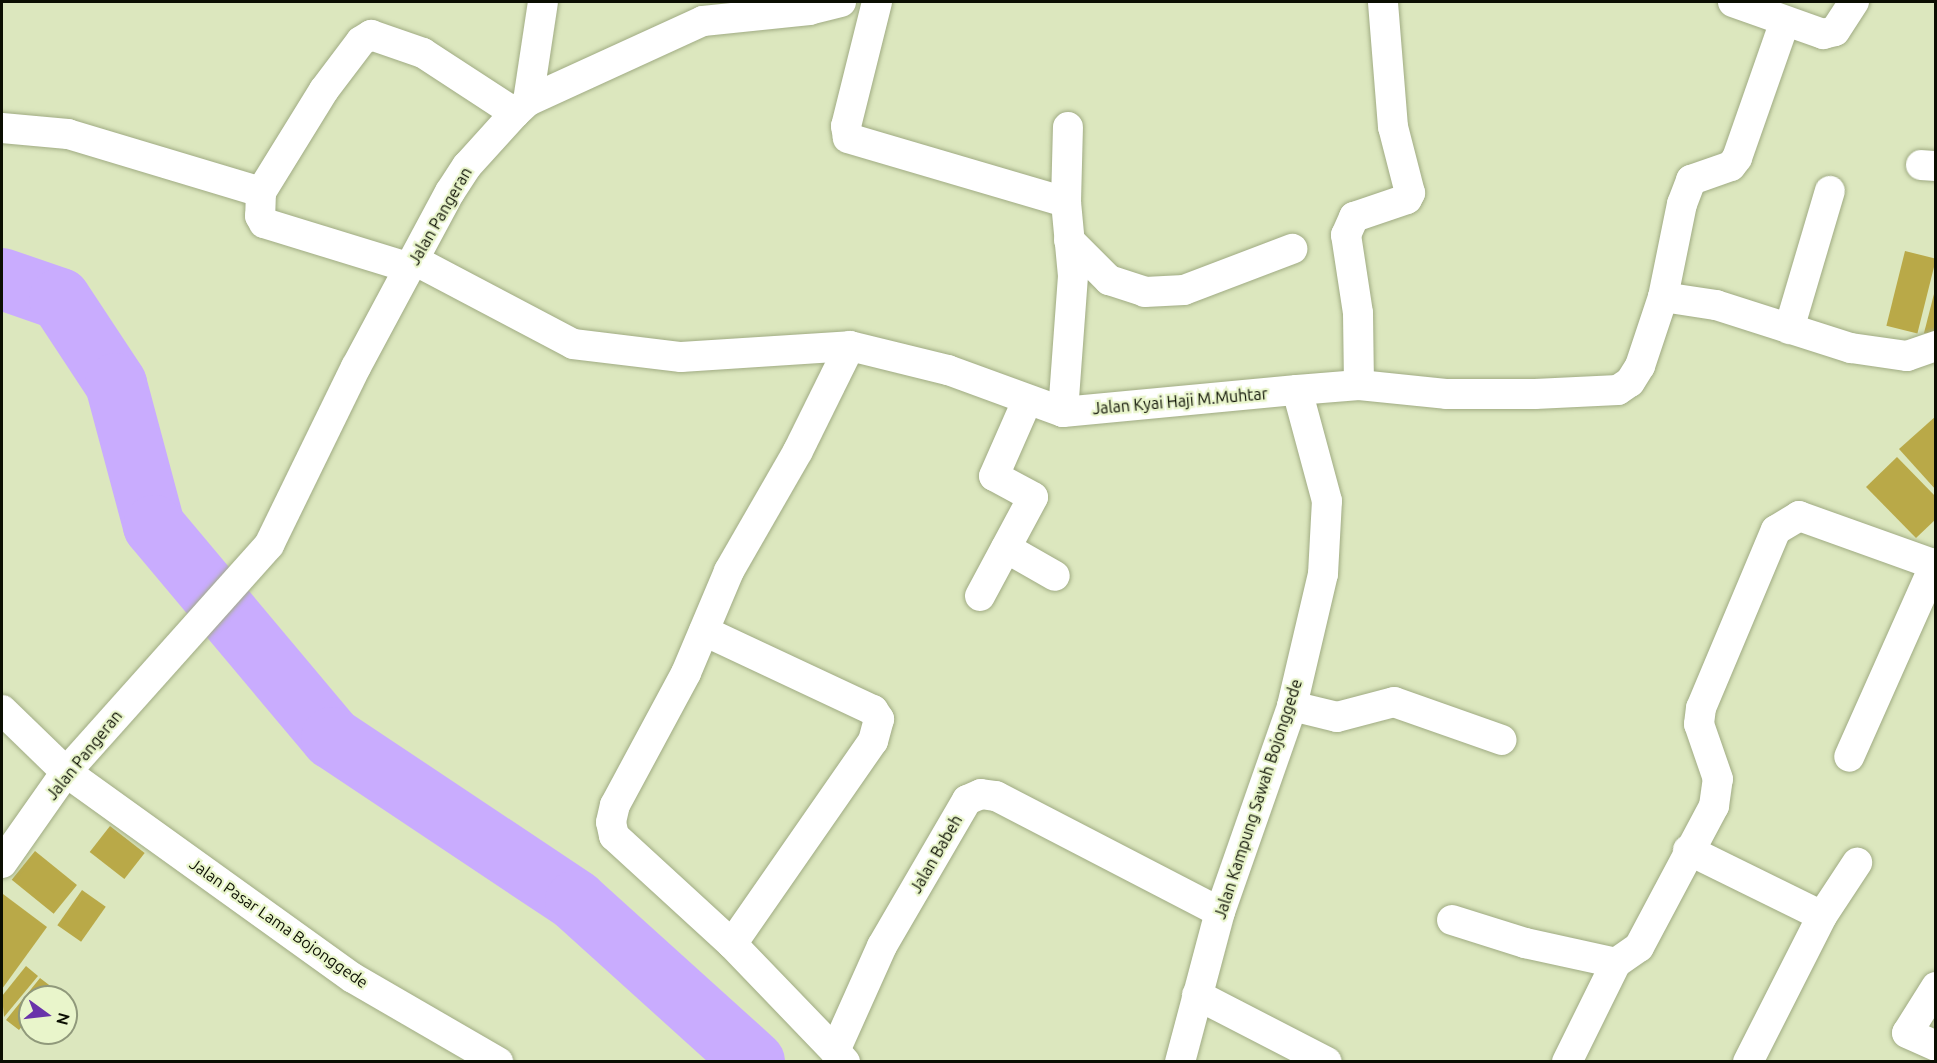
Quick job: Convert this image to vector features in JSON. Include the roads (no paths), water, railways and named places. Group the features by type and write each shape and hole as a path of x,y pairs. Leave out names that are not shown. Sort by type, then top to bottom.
{"street":[{"path":"2,128 68,134 261,192 318,98 361,41 371,35 423,52 522,107 543,2"},
{"name":"Jalan Pangeran","path":"2,863 66,772 171,651 269,545 356,367 467,166 522,107 703,21 744,8 809,10 841,2"},
{"path":"877,2 846,126 848,138 1066,202"},
{"path":"1359,385 1358,313 1346,235 1354,217 1407,199 1410,192 1393,127 1383,2"},
{"path":"1733,2 1823,34 1835,31 1854,2"},
{"path":"1297,390 1359,385 1477,394 1618,390 1630,382 1640,366 1663,297 1682,204 1691,180 1731,166 1737,158 1785,21"},
{"path":"1063,412 1073,276 1066,202 1068,127"},
{"path":"1789,329 1830,191"},
{"name":"Jalan Kyai Haji M.Muhtar","path":"261,192 260,216 264,223 412,264 573,344 681,357 850,346 940,367 1027,401 1063,412 1297,390"},
{"path":"1070,240 1109,280 1145,292 1184,290 1292,249"},
{"path":"1663,297 1716,304 1851,348 1907,356 1935,346"},
{"path":"840,1056 732,944 614,836 611,822 615,806 704,631 729,572 798,451 850,346"},
{"name":"Jalan Kampung Sawah Bojonggede","path":"1180,1062 1220,912 1292,706 1323,574 1327,537 1327,501 1297,390"},
{"path":"980,596 1033,496 994,476 1027,401"},
{"path":"1566,1062 1616,963 1639,947 1688,850 1714,806 1718,779 1699,724 1701,708 1776,530 1799,516 1930,563 1931,573 1849,757"},
{"path":"1006,548 1055,576"},
{"path":"704,631 873,710 879,718 873,741 732,944"},
{"path":"1292,706 1337,717 1394,702 1502,740"},
{"name":"Jalan Pasar Lama Bojonggede","path":"2,710 66,772 354,978 498,1062"},
{"name":"Jalan Babeh","path":"840,1056 882,946 968,801 981,794 1006,801 1220,912"},
{"path":"1688,850 1822,915"},
{"path":"1748,1062 1822,915 1857,863"},
{"path":"1452,920 1525,943 1616,963"},
{"path":"1935,987 1907,1033 1935,1046"},
{"path":"1197,995 1327,1062"}],"waterway":[{"path":"2,279 60,299 116,384 154,526 332,738 576,901 754,1062"}]}
